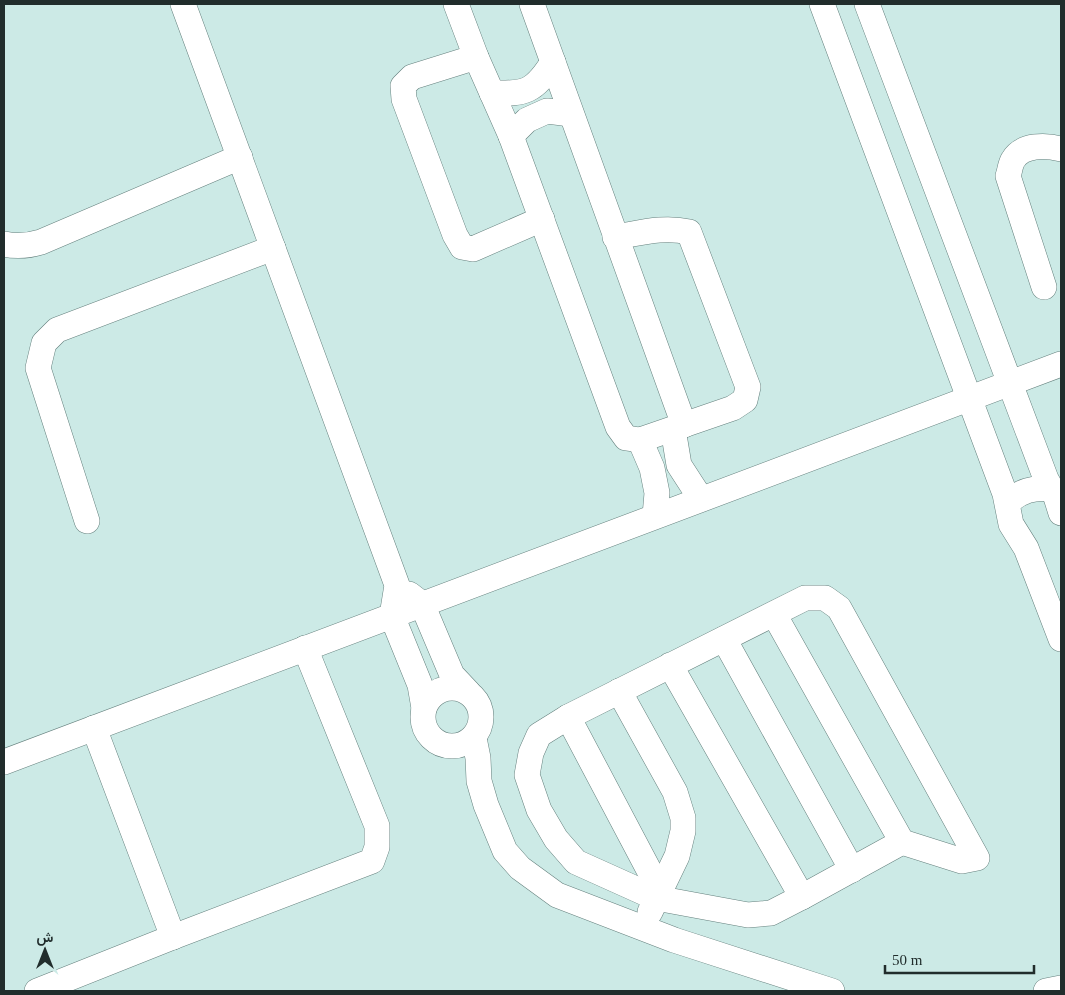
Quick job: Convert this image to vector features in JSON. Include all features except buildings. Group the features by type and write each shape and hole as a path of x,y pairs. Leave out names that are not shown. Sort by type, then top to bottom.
{"lane":[{"path":"183,4 397,585 392,616 420,685 424,708 423,721 427,734 437,743 449,747 462,745 474,738 480,727 482,714 477,701 452,675 422,604 397,585"},
{"path":"456,4 476,57 511,136 618,426 626,438 640,440 733,408 745,400 748,387 689,232 677,229 660,229 616,237"},
{"path":"532,4 616,237 678,427 679,466 701,499"},
{"path":"822,4 1008,502 1011,524 1026,548 1061,640"},
{"path":"868,4 1010,383 1061,513"},
{"path":"476,57 412,77 403,86 404,100 455,235 462,247 473,250 542,220"},
{"path":"492,93 526,92 542,80 553,62"},
{"path":"511,136 527,120 547,111 571,114"},
{"path":"1044,287 1008,176 1013,160 1021,151 1035,146 1061,149"},
{"path":"4,244 22,246 41,242 240,157"},
{"path":"87,521 38,368 44,343 57,330 273,248"},
{"path":"4,762 1061,364"},
{"path":"640,440 652,468 657,494 655,516"},
{"path":"1008,502 1017,494 1027,490 1050,488"},
{"path":"774,614 902,842 962,861 977,858 839,608 825,598 805,598 568,717 539,736 531,753 527,775 539,810 556,839 576,862 658,894 748,916 771,914 902,842"},
{"path":"724,639 852,870"},
{"path":"37,991 372,861 377,847 377,826 304,648"},
{"path":"670,665 802,897"},
{"path":"424,708 431,697 442,690 455,688 468,692"},
{"path":"619,691 675,792 681,811 683,831 677,856 642,927"},
{"path":"568,717 658,894"},
{"path":"94,728 173,937"},
{"path":"474,738 478,758 479,781 486,805 505,851 520,868 557,895 683,943 832,991"},
{"path":"449,747 479,781"},
{"path":"1046,991 1061,988"}]}
